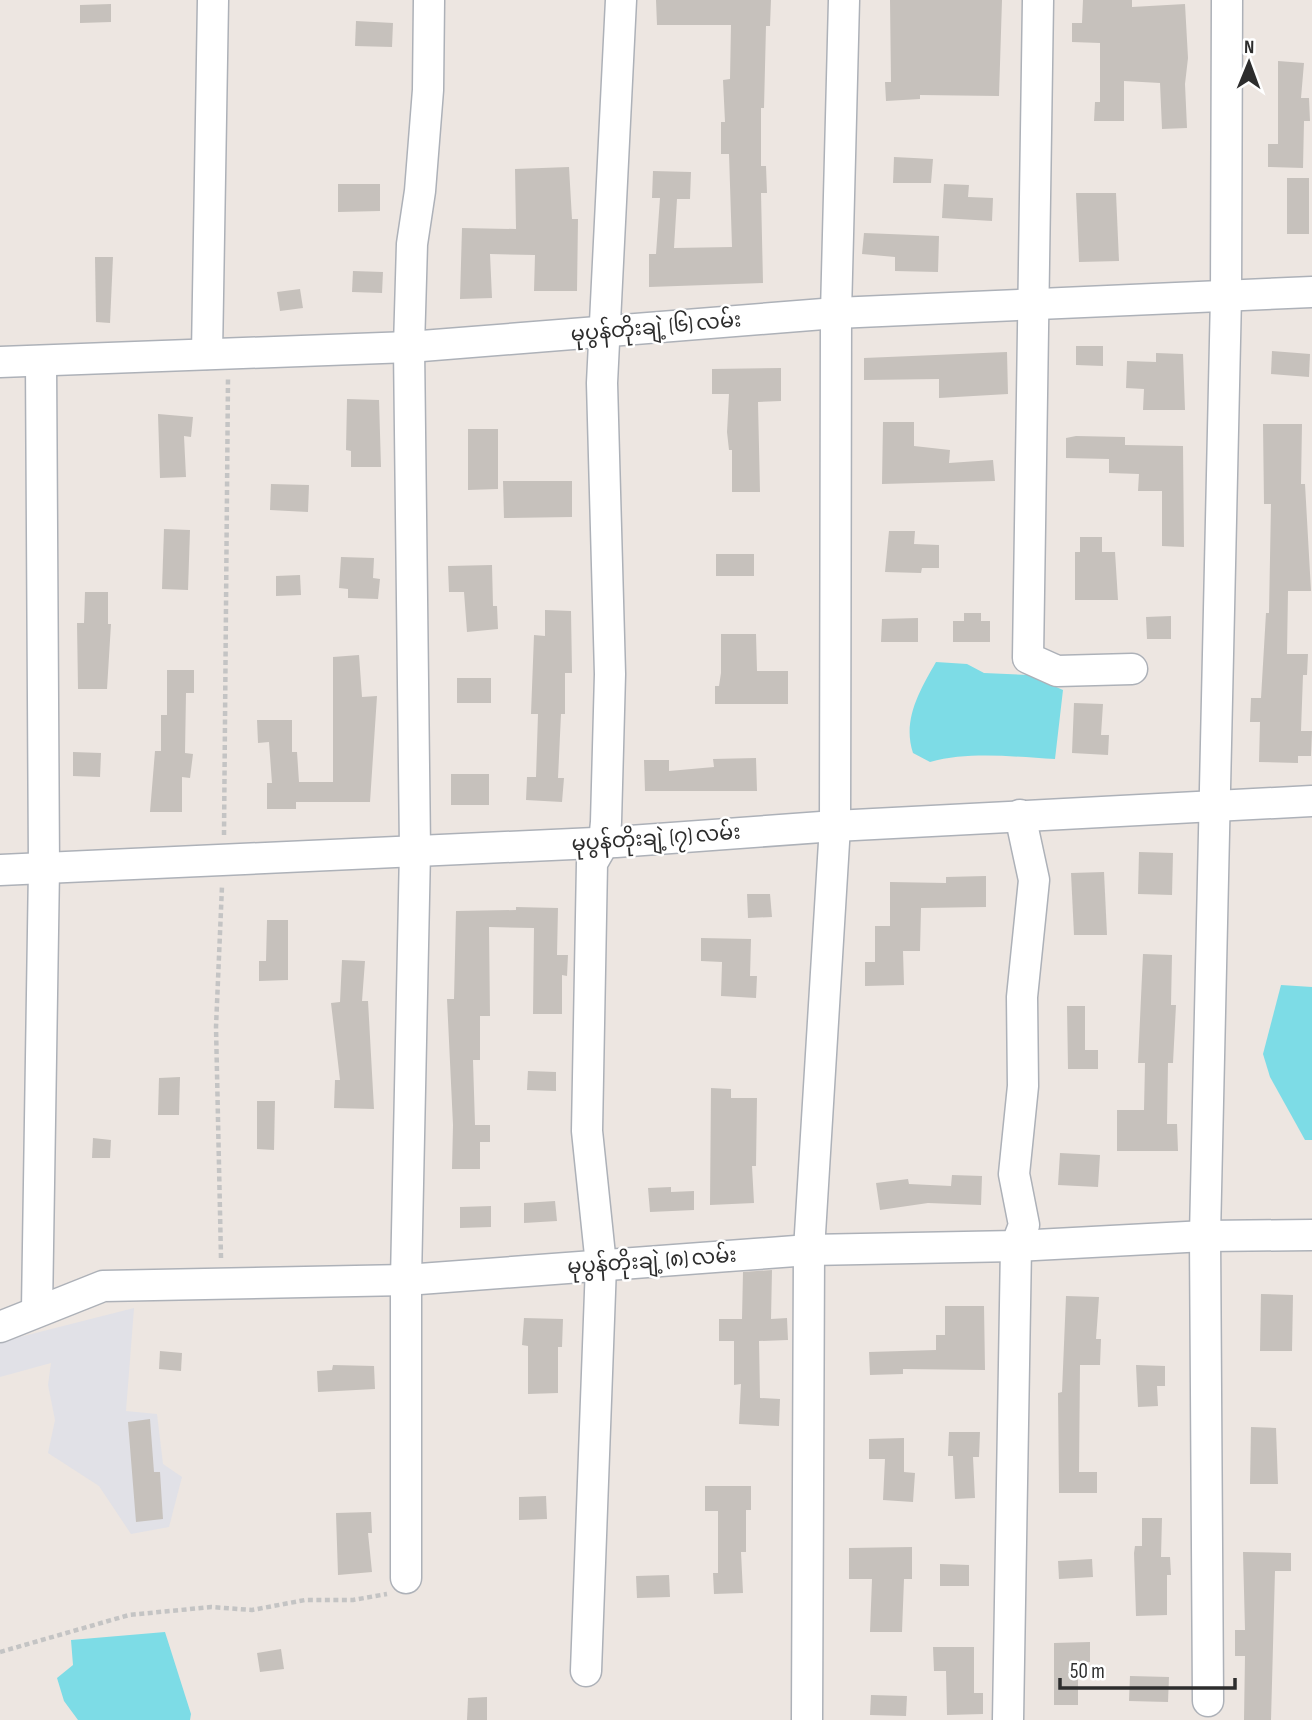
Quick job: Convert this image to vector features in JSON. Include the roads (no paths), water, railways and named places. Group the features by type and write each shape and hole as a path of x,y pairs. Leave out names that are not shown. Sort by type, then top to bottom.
{"street":[{"path":"212,0 217,354"},
{"path":"406,1578 406,1280 415,850 408,347 412,244 420,191 428,90 429,0"},
{"path":"586,1671 601,1265 587,1131 592,863 604,842 610,674 603,433 604,332 621,0"},
{"path":"807,1720 808,1250 835,826 836,313 844,0"},
{"path":"1038,0 1028,658 1057,671 1132,668"},
{"path":"1208,1701 1205,1236 1226,296 1227,0"},
{"name":"မုပွန်တိုးချဲ့ (၆) လမ်း","path":"0,362 408,347 836,313 1312,292"},
{"path":"37,1310 44,868 41,361"},
{"name":"မုပွန်တိုးချဲ့ (၇) လမ်း","path":"0,870 604,842 1020,815 1312,801"},
{"path":"1008,1720 1016,1246 1024,1225 1014,1174 1023,1086 1022,997 1034,880 1020,815"},
{"name":"မုပွန်တိုးချဲ့ (၈) လမ်း","path":"0,1327 37,1310 103,1286 406,1280 808,1250 1016,1246 1205,1236 1312,1235"}],"water":[{"path":"936,662 967,664 984,673 1029,675 1063,690 1055,759 977,756 930,762 913,753 910,741 911,717 919,694"},
{"path":"1281,985 1312,987 1312,1140 1305,1140 1270,1077 1263,1054"},
{"path":"165,1632 191,1714 190,1720 78,1720 64,1701 57,1678 73,1665 71,1640"}]}
